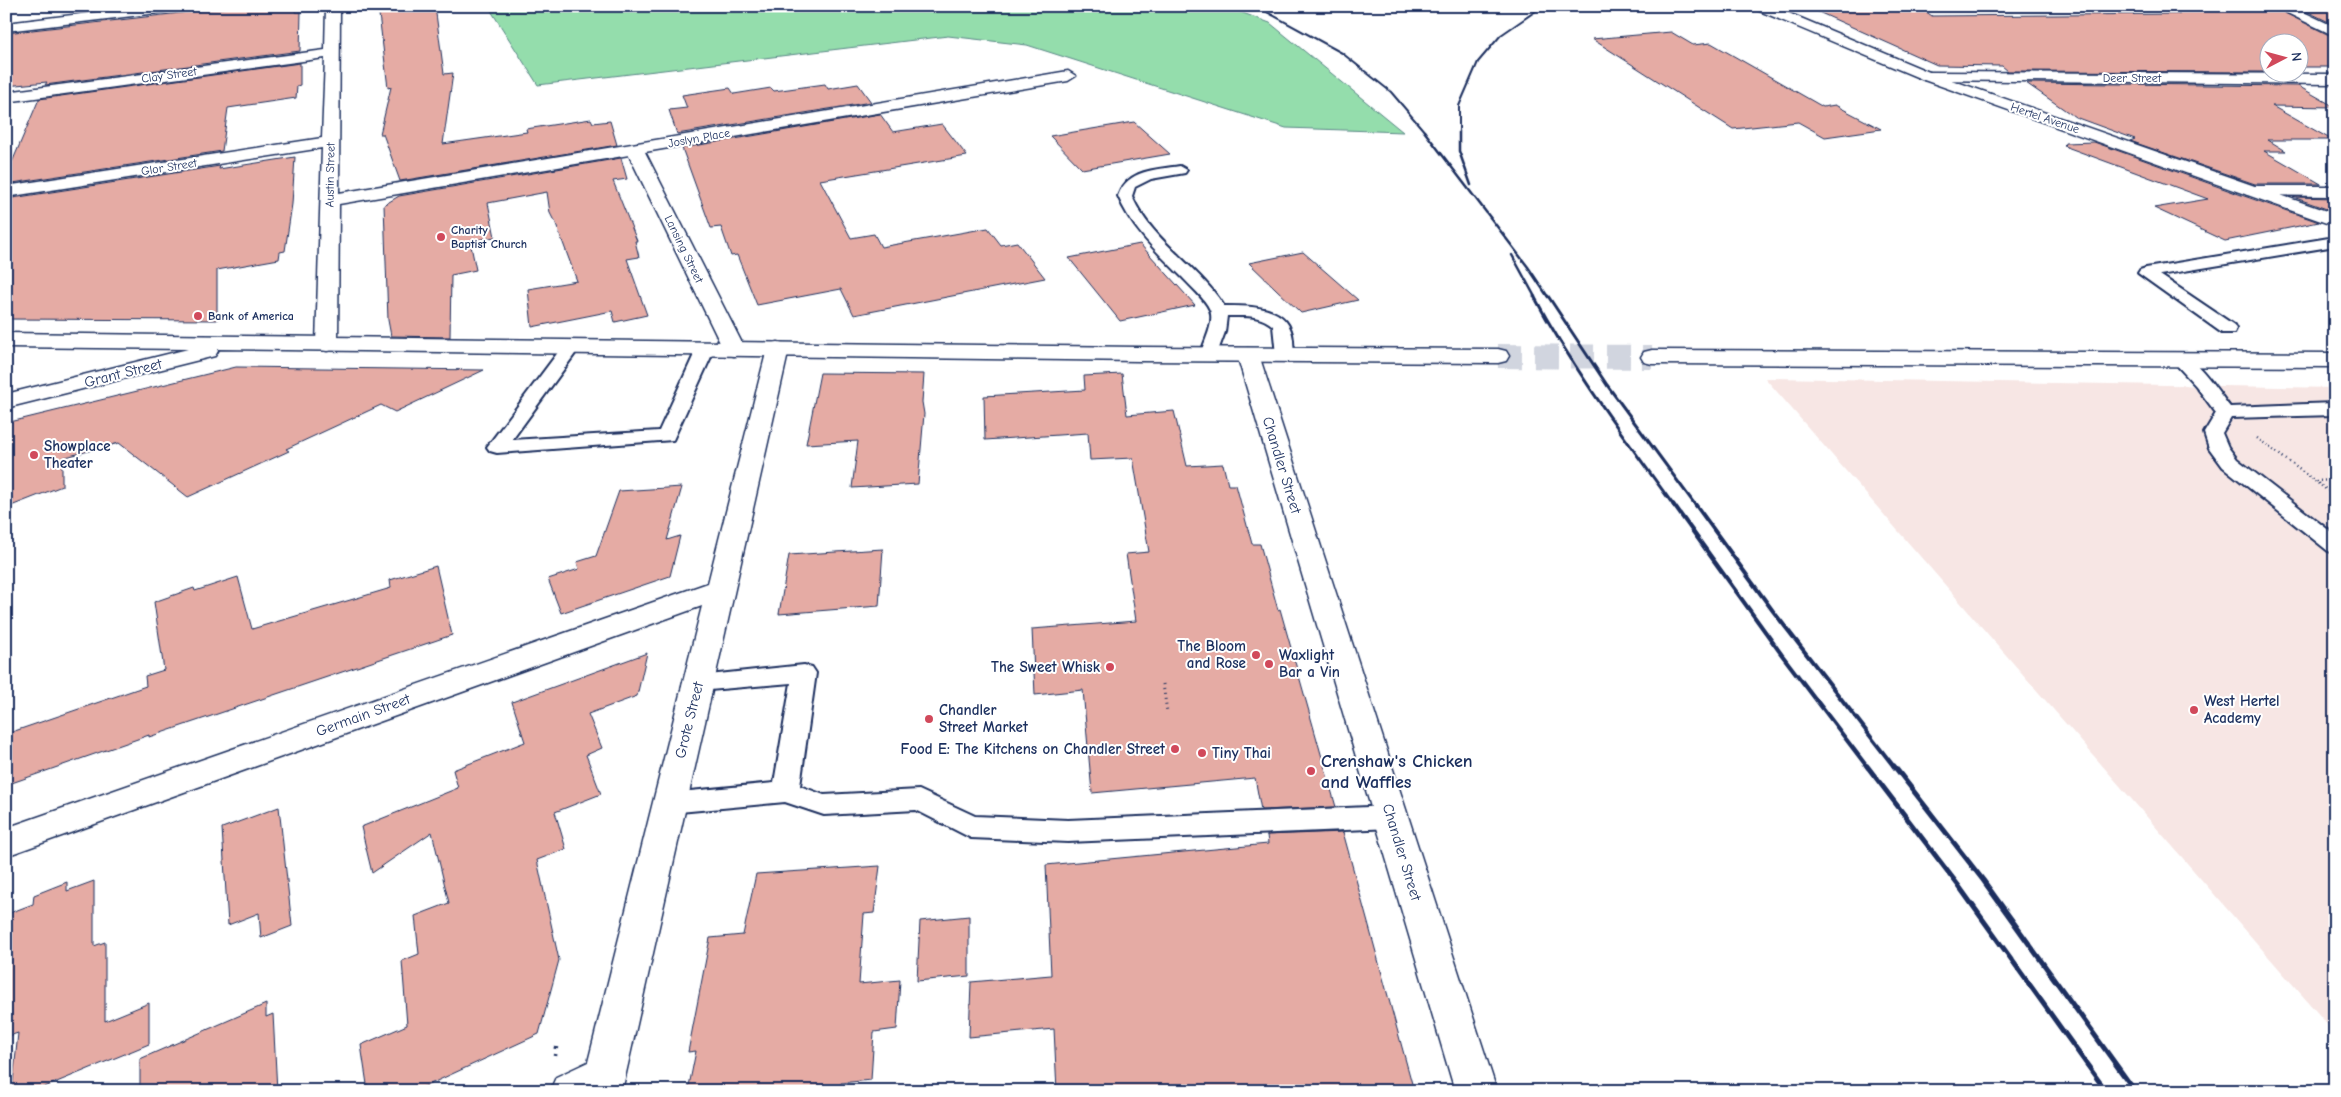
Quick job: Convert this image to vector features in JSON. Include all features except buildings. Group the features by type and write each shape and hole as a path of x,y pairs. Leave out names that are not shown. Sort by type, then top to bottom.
{"street":[{"path":"6,27 183,6"},
{"name":"Austin Street","path":"327,344 333,6"},
{"name":"Hertel Avenue","path":"1760,6 1929,77 2335,220"},
{"path":"2280,6 2335,32"},
{"name":"Clay Street","path":"6,96 332,53"},
{"name":"Joslyn Place","path":"330,200 1068,76"},
{"name":"Deer Street","path":"1929,77 2335,78"},
{"name":"Glor Street","path":"6,192 331,142"},
{"name":"Lansing Street","path":"635,149 734,349"},
{"path":"2253,191 2335,191"},
{"path":"6,340 1209,355 1498,356"},
{"name":"Grant Street","path":"6,402 239,342"},
{"name":"Grote Street","path":"592,1085 669,803 778,349"},
{"name":"Chandler Street","path":"1248,355 1476,1091"},
{"path":"1652,357 2335,360"},
{"name":"Germain Street","path":"6,842 720,589"}],"lane":[{"path":"1180,170 1136,180 1128,185 1124,194 1126,202 1147,232 1186,274 1209,294 1218,311 1217,325 1209,355"},
{"path":"2228,329 2146,273 2335,241"},
{"path":"1218,311 1252,312 1268,315 1281,324 1285,355"},
{"path":"571,347 497,447 666,436 706,348"},
{"path":"2181,360 2202,382 2225,413"},
{"path":"2225,413 2335,409"},
{"path":"2225,413 2213,433 2219,448 2230,463 2335,546"},
{"path":"698,683 804,673 786,792"},
{"path":"669,803 786,792 824,805 920,800 971,827 1068,831 1392,818"}],"path":[{"path":"2253,434 2335,496"},
{"path":"2315,481 2335,480"},
{"path":"1163,684 1167,712"}],"shaded area":[{"name":"West Hertel Academy","path":"1765,378 2335,388 2335,1033"}],"green space":[{"path":"488,6 1224,6 1270,23 1403,132 1286,128 1027,45 948,36 538,85"}],"tunnel":[{"path":"1498,356 1652,357"}],"railway":[{"path":"1256,6 1342,53 1391,92 1425,132"},
{"path":"1471,185 1459,151 1459,106 1478,62 1501,35 1543,6"},
{"path":"1424,131 1528,267 1548,297"},
{"path":"1512,255 1535,297"},
{"path":"1534,296 1549,324 1583,377 1674,506"},
{"path":"1548,296 1607,385 1696,506"},
{"path":"1673,504 1782,655 1868,768"},
{"path":"1695,504 1773,611 1895,768"},
{"path":"1867,766 1958,885 2106,1091"},
{"path":"1894,766 1983,880 2135,1091"}],"place":[{"name":"Charity Baptist Church","path":"441,237"},
{"name":"Bank of America","path":"198,316"},
{"name":"Showplace Theater","path":"34,455"},
{"name":"The Bloom and Rose","path":"1256,655"},
{"name":"Waxlight Bar a Vin","path":"1269,664"},
{"name":"The Sweet Whisk","path":"1110,667"},
{"name":"West Hertel Academy","path":"2194,710"},
{"name":"Chandler Street Market","path":"929,719"},
{"name":"Food E: The Kitchens on Chandler Street","path":"1175,749"},
{"name":"Tiny Thai","path":"1202,753"},
{"name":"Crenshaw's Chicken and Waffles","path":"1311,771"}]}
